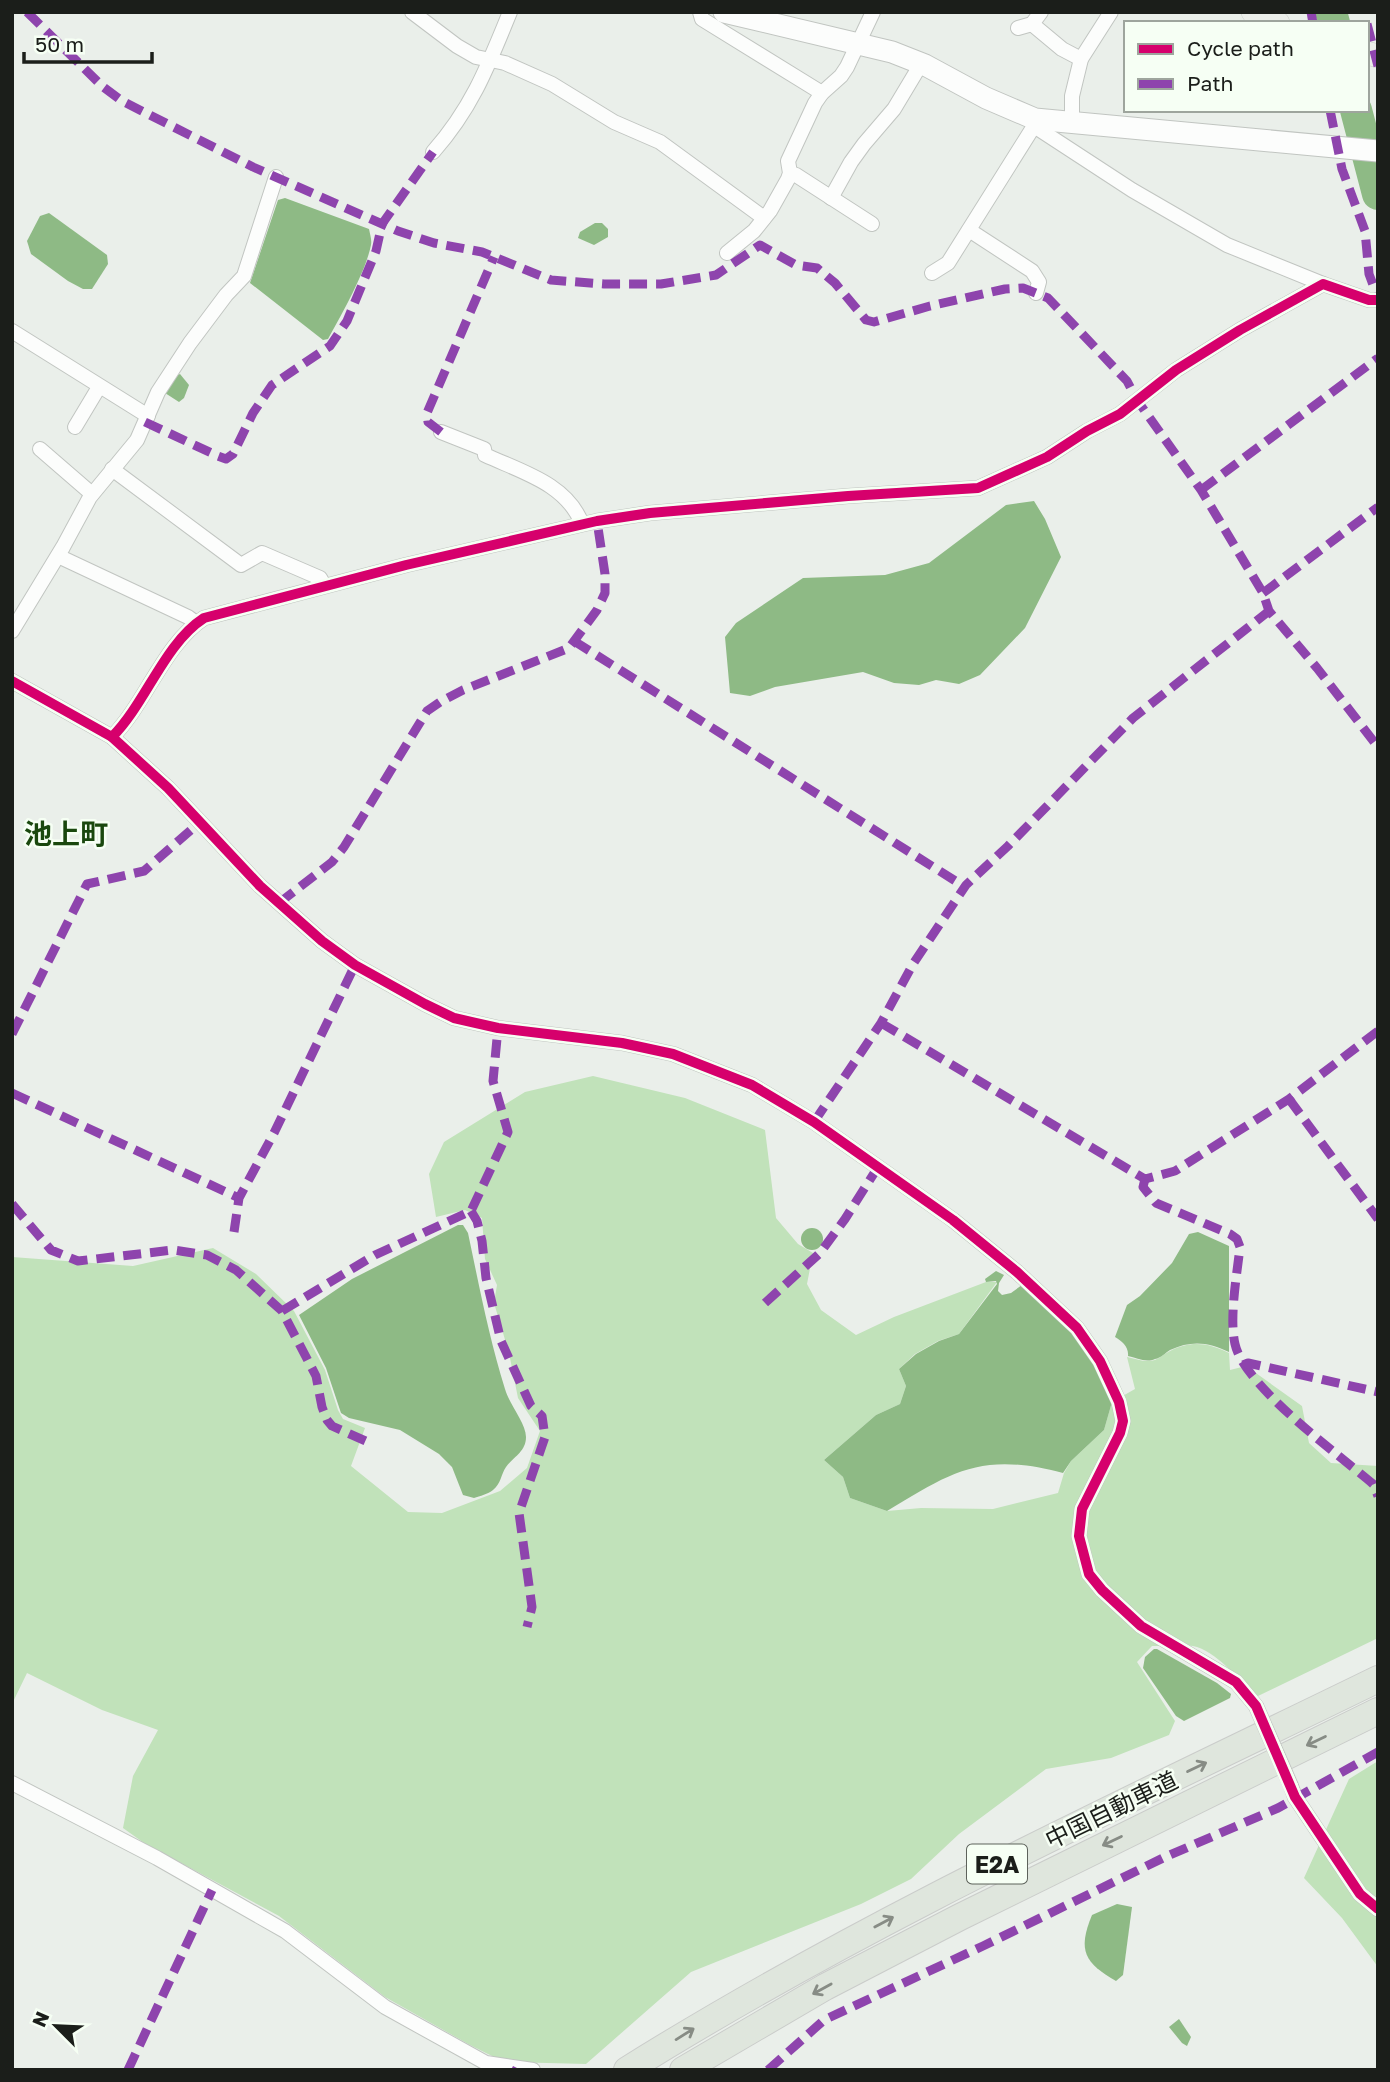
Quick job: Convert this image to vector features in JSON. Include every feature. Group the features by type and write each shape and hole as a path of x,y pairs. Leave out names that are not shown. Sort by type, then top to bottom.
{"highway":[{"name":"中国自動車道","path":"627,2070 817,1958 946,1889 1378,1679"},
{"name":"中国自動車道","path":"683,2070 825,1987 923,1936 1378,1711"}],"main road":[{"path":"1253,12 1273,21"}],"street":[{"path":"412,12 476,57 492,60 552,84 614,122 660,142 764,218"},
{"path":"433,152 468,108 492,60 510,12"},
{"path":"700,12 702,19 822,93"},
{"path":"724,12 858,43 892,52 921,64 1035,123 1132,190 1227,245 1323,284 1378,300"},
{"path":"727,253 754,231 764,218 790,173 788,161 822,93 841,76 873,12"},
{"path":"1072,123 1072,96 1081,59 1111,12"},
{"path":"1030,21 1062,49 1081,59"},
{"path":"831,198 864,144 894,109 921,64"},
{"path":"1035,123 1072,123 1378,151"},
{"path":"932,273 948,263 1035,123"},
{"path":"790,173 796,174 872,224"},
{"path":"12,631 92,494 137,440 158,392 190,343 244,276 276,177"},
{"path":"969,230 1032,271 1039,282 1036,293"},
{"path":"112,737 127,723 168,658 195,624 204,618 324,585 582,524 636,515 848,496 978,488 1047,457 1087,431 1120,414 1176,370 1229,336 1323,284"},
{"path":"12,331 148,416"},
{"path":"75,427 99,387"},
{"path":"441,432 484,449 485,455 552,485 578,512 582,524"},
{"path":"40,449 92,494"},
{"path":"111,469 241,565 262,553 320,578 324,585"},
{"path":"58,556 188,617 195,624"},
{"path":"12,681 112,737 168,788 260,886 322,941 355,965 454,1018 498,1028 622,1043 673,1054 752,1085 814,1122 953,1220 1017,1272 1077,1328 1100,1361 1119,1402 1123,1421 1120,1433 1082,1509 1079,1536 1089,1574 1102,1590 1141,1626 1237,1682 1256,1706 1295,1797 1360,1895 1378,1909"},
{"path":"12,1783 157,1858 285,1931 386,2007 485,2063 533,2070"}],"shaded area":[{"path":"285,198 369,229 371,245 364,267 328,339 323,340 250,283 278,200"},
{"path":"49,213 107,255 108,264 92,289 83,289 68,281 31,254 27,241 40,216"},
{"path":"595,223 602,223 608,229 608,237 594,245 578,238 580,232"},
{"path":"180,374 189,385 184,398 179,402 165,393"},
{"path":"1034,501 1061,557 1025,628 980,675 959,684 936,680 919,685 894,683 863,672 775,687 750,696 730,693 725,637 736,623 803,578 885,575 929,563 1006,505"},
{"path":"593,1076 685,1098 765,1130 776,1218 798,1244 813,1253 807,1284 821,1310 856,1335 894,1317 986,1282 997,1282 959,1334 938,1341 915,1354 899,1369 906,1386 900,1404 876,1415 824,1460 843,1477 850,1498 887,1511 921,1508 993,1509 1058,1493 1071,1461 1104,1430 1112,1402 1135,1389 1127,1357 1152,1361 1185,1345 1214,1347 1229,1353 1230,1370 1246,1366 1302,1406 1309,1443 1331,1463 1378,1466 1378,1638 1258,1696 1222,1662 1206,1651 1186,1645 1152,1646 1137,1662 1175,1721 1169,1735 1111,1758 1046,1769 959,1834 911,1879 861,1904 691,1972 586,2064 504,2062 385,1997 279,1916 144,1843 123,1828 133,1776 158,1730 102,1710 27,1673 12,1704 12,1257 133,1266 213,1248 256,1274 294,1311 325,1370 343,1419 365,1428 351,1466 408,1512 442,1513 500,1491 527,1468 540,1431 518,1398 509,1353 494,1303 497,1285 485,1259 482,1218 465,1210 436,1217 429,1174 444,1142 525,1092"},
{"path":"458,1225 463,1225 468,1233 499,1370 526,1437 524,1447 506,1467 496,1488 474,1498 463,1495 452,1467 439,1454 400,1430 349,1418 341,1413 326,1368 299,1315 352,1279"},
{"path":"812,1228 820,1231 823,1239 820,1247 812,1250 804,1247 801,1239 804,1231"},
{"path":"1198,1232 1229,1246 1229,1352 1207,1344 1193,1344 1170,1350 1152,1360 1128,1356 1124,1345 1115,1337 1127,1305 1140,1296 1172,1263 1189,1234"},
{"path":"996,1271 1004,1275 998,1291 1002,1295 1011,1293 1022,1285 1056,1308 1103,1376 1112,1402 1104,1430 1071,1461 1063,1473 1011,1464 970,1469 951,1475 887,1511 850,1498 843,1477 824,1460 876,1415 900,1404 906,1386 899,1369 916,1354 959,1334 997,1284 996,1281 986,1282 985,1279"},
{"path":"1154,1649 1217,1683 1231,1694 1230,1698 1184,1721 1176,1716 1143,1668 1145,1657"},
{"path":"1378,1761 1378,1967 1342,1918 1304,1878 1349,1779"},
{"path":"1117,1904 1132,1907 1123,1975 1116,1981 1091,1962 1085,1947 1085,1938 1092,1915"},
{"path":"1179,2019 1191,2037 1187,2046 1169,2027"}],"waterway":[{"path":"1331,12 1333,21"},
{"path":"1357,112 1378,194"}],"marked path":[{"path":"27,12 102,86 122,101 253,167 398,231 434,243 482,252 551,280 661,284 716,275 760,245 796,265 817,268 835,283 866,320 874,322 1005,289 1023,288 1048,298 1127,381 1137,400 1201,490 1263,593 1269,611 1378,747"},
{"path":"1311,12 1313,21"},
{"path":"1369,32 1378,66"},
{"path":"1330,112 1342,169 1365,231 1369,274 1378,298"},
{"path":"145,422 226,459 233,454 253,413 272,385 330,346 347,321 376,251 382,224 433,152"},
{"path":"441,432 428,422 427,413 494,257"},
{"path":"1201,490 1378,358"},
{"path":"1263,593 1378,507"},
{"path":"279,903 332,862 344,847 427,711 463,690 569,648 597,610 605,593 597,521"},
{"path":"814,1122 881,1023 913,964 966,885 1008,846 1133,718 1269,611"},
{"path":"574,641 965,887"},
{"path":"12,1034 87,884 144,871 200,822"},
{"path":"234,1232 239,1198 274,1133 355,965"},
{"path":"881,1023 1145,1179 1175,1171 1289,1099 1378,1031"},
{"path":"282,1311 375,1255 471,1211 508,1132 493,1081 498,1028"},
{"path":"12,1093 239,1198"},
{"path":"1289,1099 1378,1219"},
{"path":"765,1303 820,1253 878,1167"},
{"path":"1145,1179 1143,1187 1156,1203 1237,1239 1240,1247 1233,1333 1242,1361 1273,1399 1373,1484 1378,1496"},
{"path":"12,1204 51,1250 78,1261 173,1250 207,1255 236,1270 282,1311 316,1376 327,1420 332,1426 370,1443"},
{"path":"471,1211 477,1221 482,1241 486,1278 501,1341 531,1406 542,1416 545,1437 519,1513 532,1607 527,1627"},
{"path":"1243,1365 1248,1363 1378,1392"},
{"path":"768,2070 824,2020 1163,1858 1278,1808 1378,1752"},
{"path":"128,2070 212,1890"}],"cycle path":[{"path":"112,737 135,708 166,658 190,629 204,618 406,565 597,521 650,513 978,488 1047,457 1087,431 1120,414 1176,370 1240,330 1323,284 1369,300 1378,300"},
{"path":"12,681 112,737 168,788 260,886 322,941 355,965 454,1018 498,1028 622,1043 673,1054 752,1085 814,1122 953,1220 1017,1272 1077,1328 1100,1361 1119,1402 1123,1421 1120,1433 1082,1509 1079,1536 1089,1574 1102,1590 1141,1626 1236,1682 1256,1706 1295,1797 1360,1894 1378,1909"}],"district":[{"name":"池上町","path":"66,833"}]}
